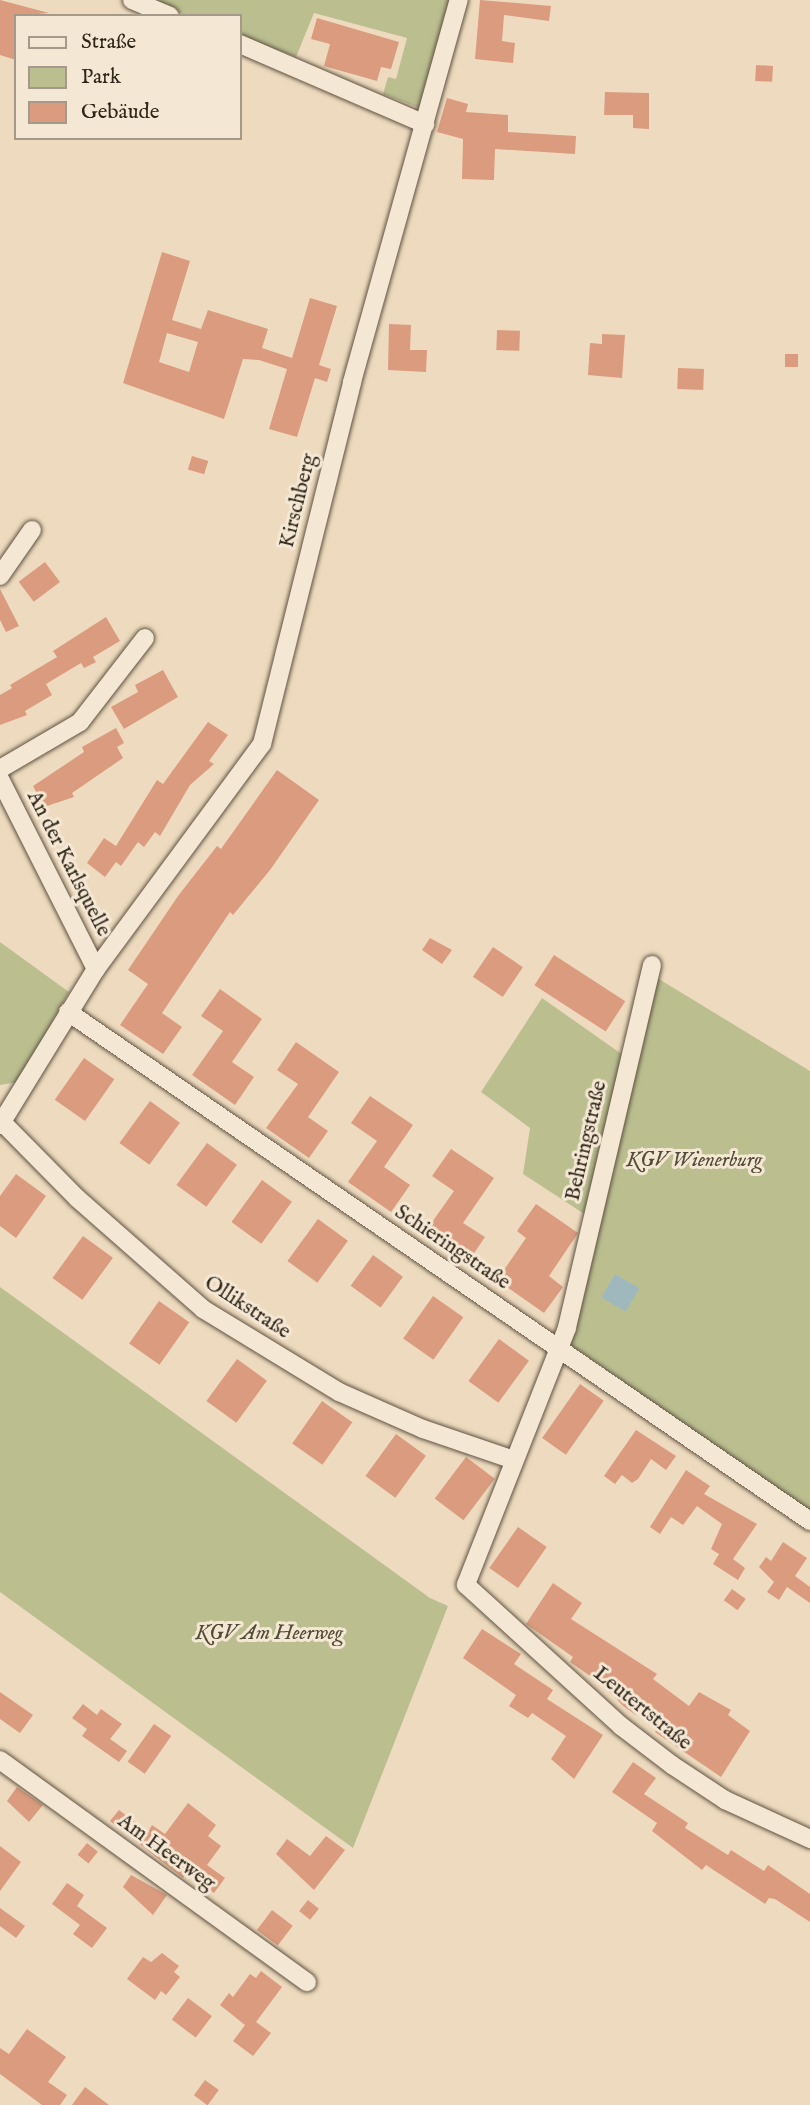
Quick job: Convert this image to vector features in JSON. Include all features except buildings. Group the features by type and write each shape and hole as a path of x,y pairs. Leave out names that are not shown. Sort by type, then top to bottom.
{"street":[{"path":"132,0 165,14"},
{"name":"Kirschberg","path":"1,1122 96,969 245,772 262,744 352,382 459,0"},
{"path":"242,45 425,124"},
{"path":"0,576 32,530"},
{"path":"0,769 80,722 145,638"},
{"name":"An der Karlsquelle","path":"0,779 96,969"},
{"name":"Behringstraße","path":"558,1348 566,1328 652,965"},
{"name":"Schieringstraße","path":"68,1012 810,1521"},
{"name":"Ollikstraße","path":"1,1122 97,1217 203,1309 340,1392 423,1429 514,1460"},
{"path":"514,1460 558,1348"},
{"name":"Leutertstraße","path":"514,1460 466,1585 621,1726 672,1765 725,1800 810,1839"},
{"name":"Am Heerweg","path":"0,1760 307,1982"}],"green space":[{"path":"147,0 452,0 425,110 383,94 388,77 396,79 407,38 314,13 296,57 242,37 242,14 183,14"},
{"path":"0,942 69,992 18,1082 0,1085"},
{"name":"KGV Wienerburg","path":"654,976 810,1071 810,1511 569,1344 595,1221 523,1174 530,1128 481,1092 542,998 633,1062"},
{"name":"KGV Am Heerweg","path":"0,1287 430,1598 448,1606 353,1848 0,1592"}],"water":[{"path":"615,1274 639,1288 626,1311 602,1297"}]}
